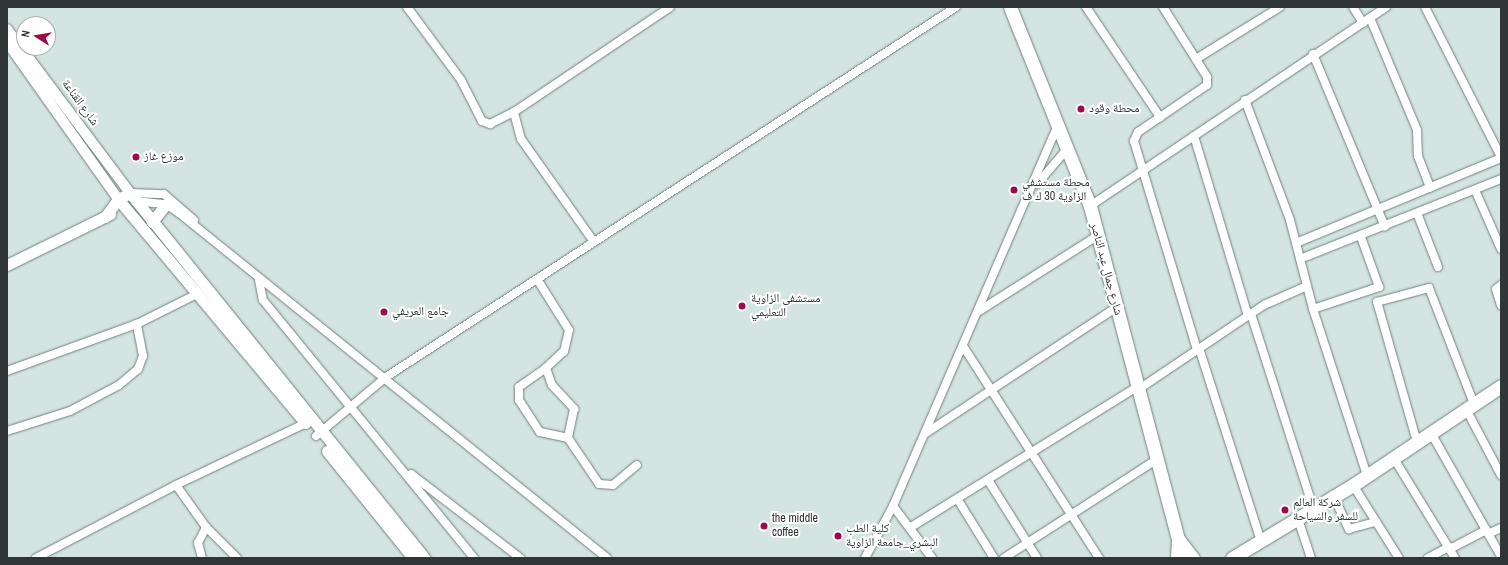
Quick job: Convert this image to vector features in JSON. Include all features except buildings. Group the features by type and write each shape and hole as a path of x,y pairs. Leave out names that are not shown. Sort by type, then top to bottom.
{"main road":[{"name":"شارع جمال عبد الناصر","path":"1014,9 1090,206 1178,539 1177,558"},
{"path":"7,265 105,217 121,202 133,197 309,422"},
{"path":"121,202 197,294 309,422 424,558"},
{"path":"152,222 166,204"},
{"path":"1223,558 1234,556 1260,538 1353,484 1501,386"},
{"path":"319,434 413,558"},
{"name":"شارع جمال عبد الناصر","path":"1178,539 1193,558"}],"street":[{"path":"407,7 461,80 482,121 490,124 514,112 670,7"},
{"path":"319,434 386,378 956,7"},
{"path":"1086,7 1160,117"},
{"path":"1163,7 1196,59 1207,85 1160,117 1134,137 1142,174 1260,538"},
{"path":"1196,59 1280,7"},
{"path":"1353,7 1366,20 1417,130 1418,156 1430,188"},
{"path":"1090,206 1142,174 1245,100 1386,7"},
{"path":"1296,243 1501,158 1425,7"},
{"name":"شارع القناعة","path":"7,29 133,197"},
{"name":"شارع القناعة","path":"7,42 121,202"},
{"path":"1313,54 1385,227"},
{"path":"1245,100 1296,243 1313,309 1367,475"},
{"path":"514,112 521,139 594,242"},
{"path":"865,558 893,506 926,433 962,346 979,312 1033,189 1058,124"},
{"path":"1194,136 1249,315 1313,507"},
{"path":"1033,189 1068,148"},
{"path":"1300,259 1361,237 1501,179"},
{"path":"1475,190 1501,249"},
{"path":"133,197 164,194 186,211 211,240"},
{"path":"133,197 166,204 259,280 386,378 608,558"},
{"path":"1417,213 1438,267"},
{"path":"979,312 1097,236"},
{"path":"1313,309 1379,287 1361,237"},
{"path":"259,280 263,300 351,408 404,468 474,558"},
{"path":"537,280 569,330 564,351 546,368 519,388 518,400 540,432 568,438 599,484 613,484 637,465"},
{"path":"1501,285 1496,289 1501,305"},
{"path":"911,527 958,500 1030,452 1138,387 1275,298 1307,286"},
{"path":"1417,442 1377,302 1429,288 1470,407 1501,475"},
{"path":"7,371 137,324 197,294"},
{"path":"926,433 1117,306"},
{"path":"7,431 70,411 119,385 138,369 143,356 137,324"},
{"path":"962,346 989,391 1099,558"},
{"path":"546,368 552,385 574,408 568,438"},
{"path":"36,558 176,485 309,422"},
{"path":"1431,433 1501,556"},
{"path":"1393,457 1455,558"},
{"path":"1004,558 1156,460"},
{"path":"404,468 520,558"},
{"path":"988,480 1037,558"},
{"path":"1353,484 1399,558"},
{"path":"176,485 206,527 237,558"},
{"path":"1333,495 1349,529 1376,522"},
{"path":"958,500 994,558"},
{"path":"893,506 911,527 932,558"},
{"path":"1297,516 1311,558"},
{"path":"202,558 198,543 206,527"},
{"path":"1428,558 1487,532 1501,528"}],"place":[{"name":"محطة وقود","path":"1081,109"},
{"name":"موزع غاز","path":"136,157"},
{"name":"محطة مستشفي الزاوية 30 ك ف","path":"1014,190"},
{"name":"مستشفى الزاوية التعليمي","path":"742,306"},
{"name":"جامع العريفي","path":"384,312"},
{"name":"شركة العالم للسفر والسياحة","path":"1285,510"},
{"name":"the middle coffee","path":"764,526"},
{"name":"كلية الطب البشري_جامعة الزاوية","path":"838,536"}]}
